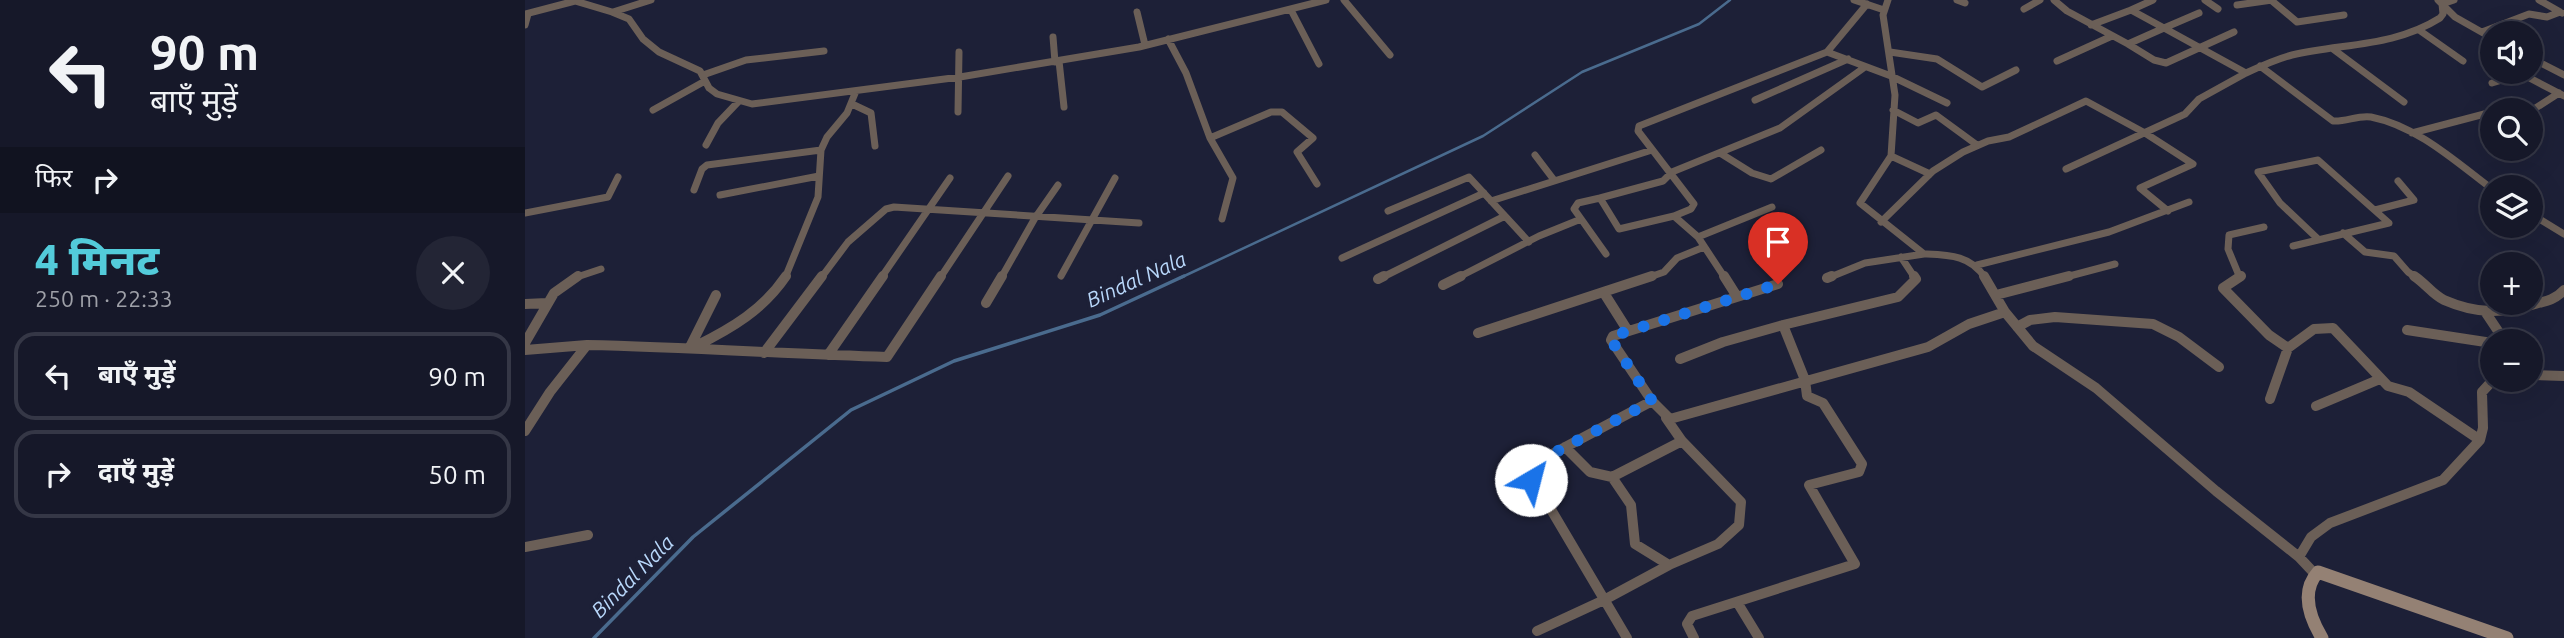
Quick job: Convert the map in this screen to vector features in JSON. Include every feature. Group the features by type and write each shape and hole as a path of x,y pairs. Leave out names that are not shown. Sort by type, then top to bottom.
{"street":[{"path":"612,12 651,0"},
{"path":"525,25 527,14 575,1 612,12 632,22 643,39 659,52 704,78 717,94 752,104 960,77 1145,46 1326,0"},
{"path":"1344,0 1390,55"},
{"path":"1854,0 1884,10"},
{"path":"1888,0 1884,10 1895,95 1891,156 1860,203 1924,254"},
{"path":"2024,9 2041,0"},
{"path":"2054,0 2091,25 2154,60 2166,63 2234,32"},
{"path":"2091,25 2153,0"},
{"path":"2205,0 2218,9"},
{"path":"2237,5 2271,0 2297,22 2344,15"},
{"path":"2440,2 2454,0"},
{"path":"2539,0 2562,13"},
{"path":"2066,169 2185,114 2199,99 2260,66 2290,55 2377,42 2419,30 2442,17 2440,2"},
{"path":"2440,2 2455,17 2480,31"},
{"path":"1599,198 1619,229 1674,216 1691,209 1694,204 1637,130 1639,126 1828,52 1867,4"},
{"path":"1295,6 1319,64"},
{"path":"2131,10 2246,73"},
{"path":"1137,12 1145,46"},
{"path":"2128,44 2199,13"},
{"path":"2511,21 2529,14 2547,17 2562,13"},
{"path":"2419,30 2463,61"},
{"path":"2057,61 2112,36"},
{"path":"1052,37 1064,107"},
{"path":"1168,39 1186,73 1210,138 1233,178 1222,219"},
{"path":"2333,49 2404,102"},
{"path":"653,110 704,78 745,60 824,51"},
{"path":"958,112 959,52"},
{"path":"1828,52 1891,76 1947,103"},
{"path":"1890,52 1937,58 1982,86 2016,70"},
{"path":"1755,100 1848,59"},
{"path":"2543,64 2564,75"},
{"path":"2260,66 2333,121 2369,116 2412,133 2442,150 2480,180"},
{"path":"1606,254 1574,211 1576,205 1663,181 1672,172 1780,128 1865,67"},
{"path":"2541,84 2562,95"},
{"path":"693,347 716,338 744,321 771,296 785,278 814,210 819,190 821,150 852,104 856,91"},
{"path":"2543,105 2562,95"},
{"path":"1881,222 1930,174 1977,145 2009,137 2086,101 2145,133 2193,164 2140,188 2168,211"},
{"path":"706,145 718,123 738,102"},
{"path":"852,104 867,107 872,112 875,146"},
{"path":"1893,110 1918,123 1936,115 1977,145"},
{"path":"1210,138 1271,112 1282,112 1313,138 1297,152 1317,184"},
{"path":"2412,133 2480,115"},
{"path":"694,190 702,169 707,165 821,150"},
{"path":"1491,201 1652,150"},
{"path":"1720,153 1752,173 1771,179 1821,150"},
{"path":"1535,155 1554,180"},
{"path":"1891,156 1930,174"},
{"path":"2293,246 2389,225 2316,159 2257,173 2280,203 2318,239"},
{"path":"720,195 819,176"},
{"path":"525,350 587,345 693,347 880,359 890,355 1008,176"},
{"path":"525,213 608,197 618,177"},
{"path":"1388,211 1464,177 1472,179 1529,242"},
{"path":"828,355 950,178"},
{"path":"1061,276 1115,178"},
{"path":"2375,210 2414,200 2398,181"},
{"path":"986,303 1035,218 1058,185"},
{"path":"1342,258 1484,193"},
{"path":"1977,265 2109,232 2189,202"},
{"path":"764,353 848,242 884,210 894,206 1035,218 1139,223"},
{"path":"1698,237 1772,207"},
{"path":"1378,279 1505,216"},
{"path":"1674,216 1698,237 1736,295"},
{"path":"1443,285 1581,219"},
{"path":"2543,221 2564,234"},
{"path":"2264,227 2228,235 2228,248 2241,279 2223,288 2269,335 2288,348"},
{"path":"2343,233 2365,252 2394,256 2408,272 2441,299 2480,311"},
{"path":"1478,334 1664,272 1677,258 1704,247"},
{"path":"1827,278 1864,263 1924,254 1953,255 1977,265 2005,312 2033,346 2096,388 2216,491 2299,557 2315,574"},
{"path":"1680,359 1723,342 1902,295 1916,278 1901,257"},
{"path":"1996,295 2115,264"},
{"path":"525,343 547,303 573,276 601,269"},
{"path":"1537,631 1604,600 1669,565 1718,544 1739,525 1741,502 1682,441 1611,340 1613,336 1736,295 1778,284"},
{"path":"2543,303 2557,298 2564,290"},
{"path":"1604,293 1628,331"},
{"path":"693,347 716,295"},
{"path":"525,304 547,303"},
{"path":"1666,418 1671,419 1929,347 1969,324 2005,312"},
{"path":"2017,327 2030,320 2055,317 2153,324 2179,337 2219,367"},
{"path":"1694,638 1686,624 1688,618 1855,564 1809,485 1859,472 1862,464 1823,403 1807,396 1805,380 1783,325"},
{"path":"2270,399 2288,348 2306,332 2332,327 2350,343 2380,379 2392,388 2409,392 2480,440"},
{"path":"2407,330 2480,340"},
{"path":"525,432 550,392 587,345"},
{"path":"2543,375 2564,376"},
{"path":"2316,407 2380,379"},
{"path":"2299,557 2311,537 2330,523 2443,480 2480,440 2483,428 2482,392"},
{"path":"1627,638 1531,480 1530,474 1534,465 1652,401"},
{"path":"1566,447 1590,472 1612,477 1682,441"},
{"path":"1612,477 1631,505 1635,544 1669,565"},
{"path":"525,547 588,536"},
{"path":"2315,574 2326,573 2423,611 2507,638"},
{"path":"2315,574 2308,588 2308,603 2311,617 2322,638"},
{"path":"1737,603 1759,638"}],"waterway":[{"name":"Bindal Nala","path":"1180,278 1483,136 1582,72 1699,24 1730,0"},
{"name":"Bindal Nala","path":"594,638 693,537 851,410 954,361 1100,315 1184,276"}],"route":[{"path":"1531,480 1530,474 1534,465 1541,460 1652,401 1611,340 1613,336 1736,295 1778,284"}]}
